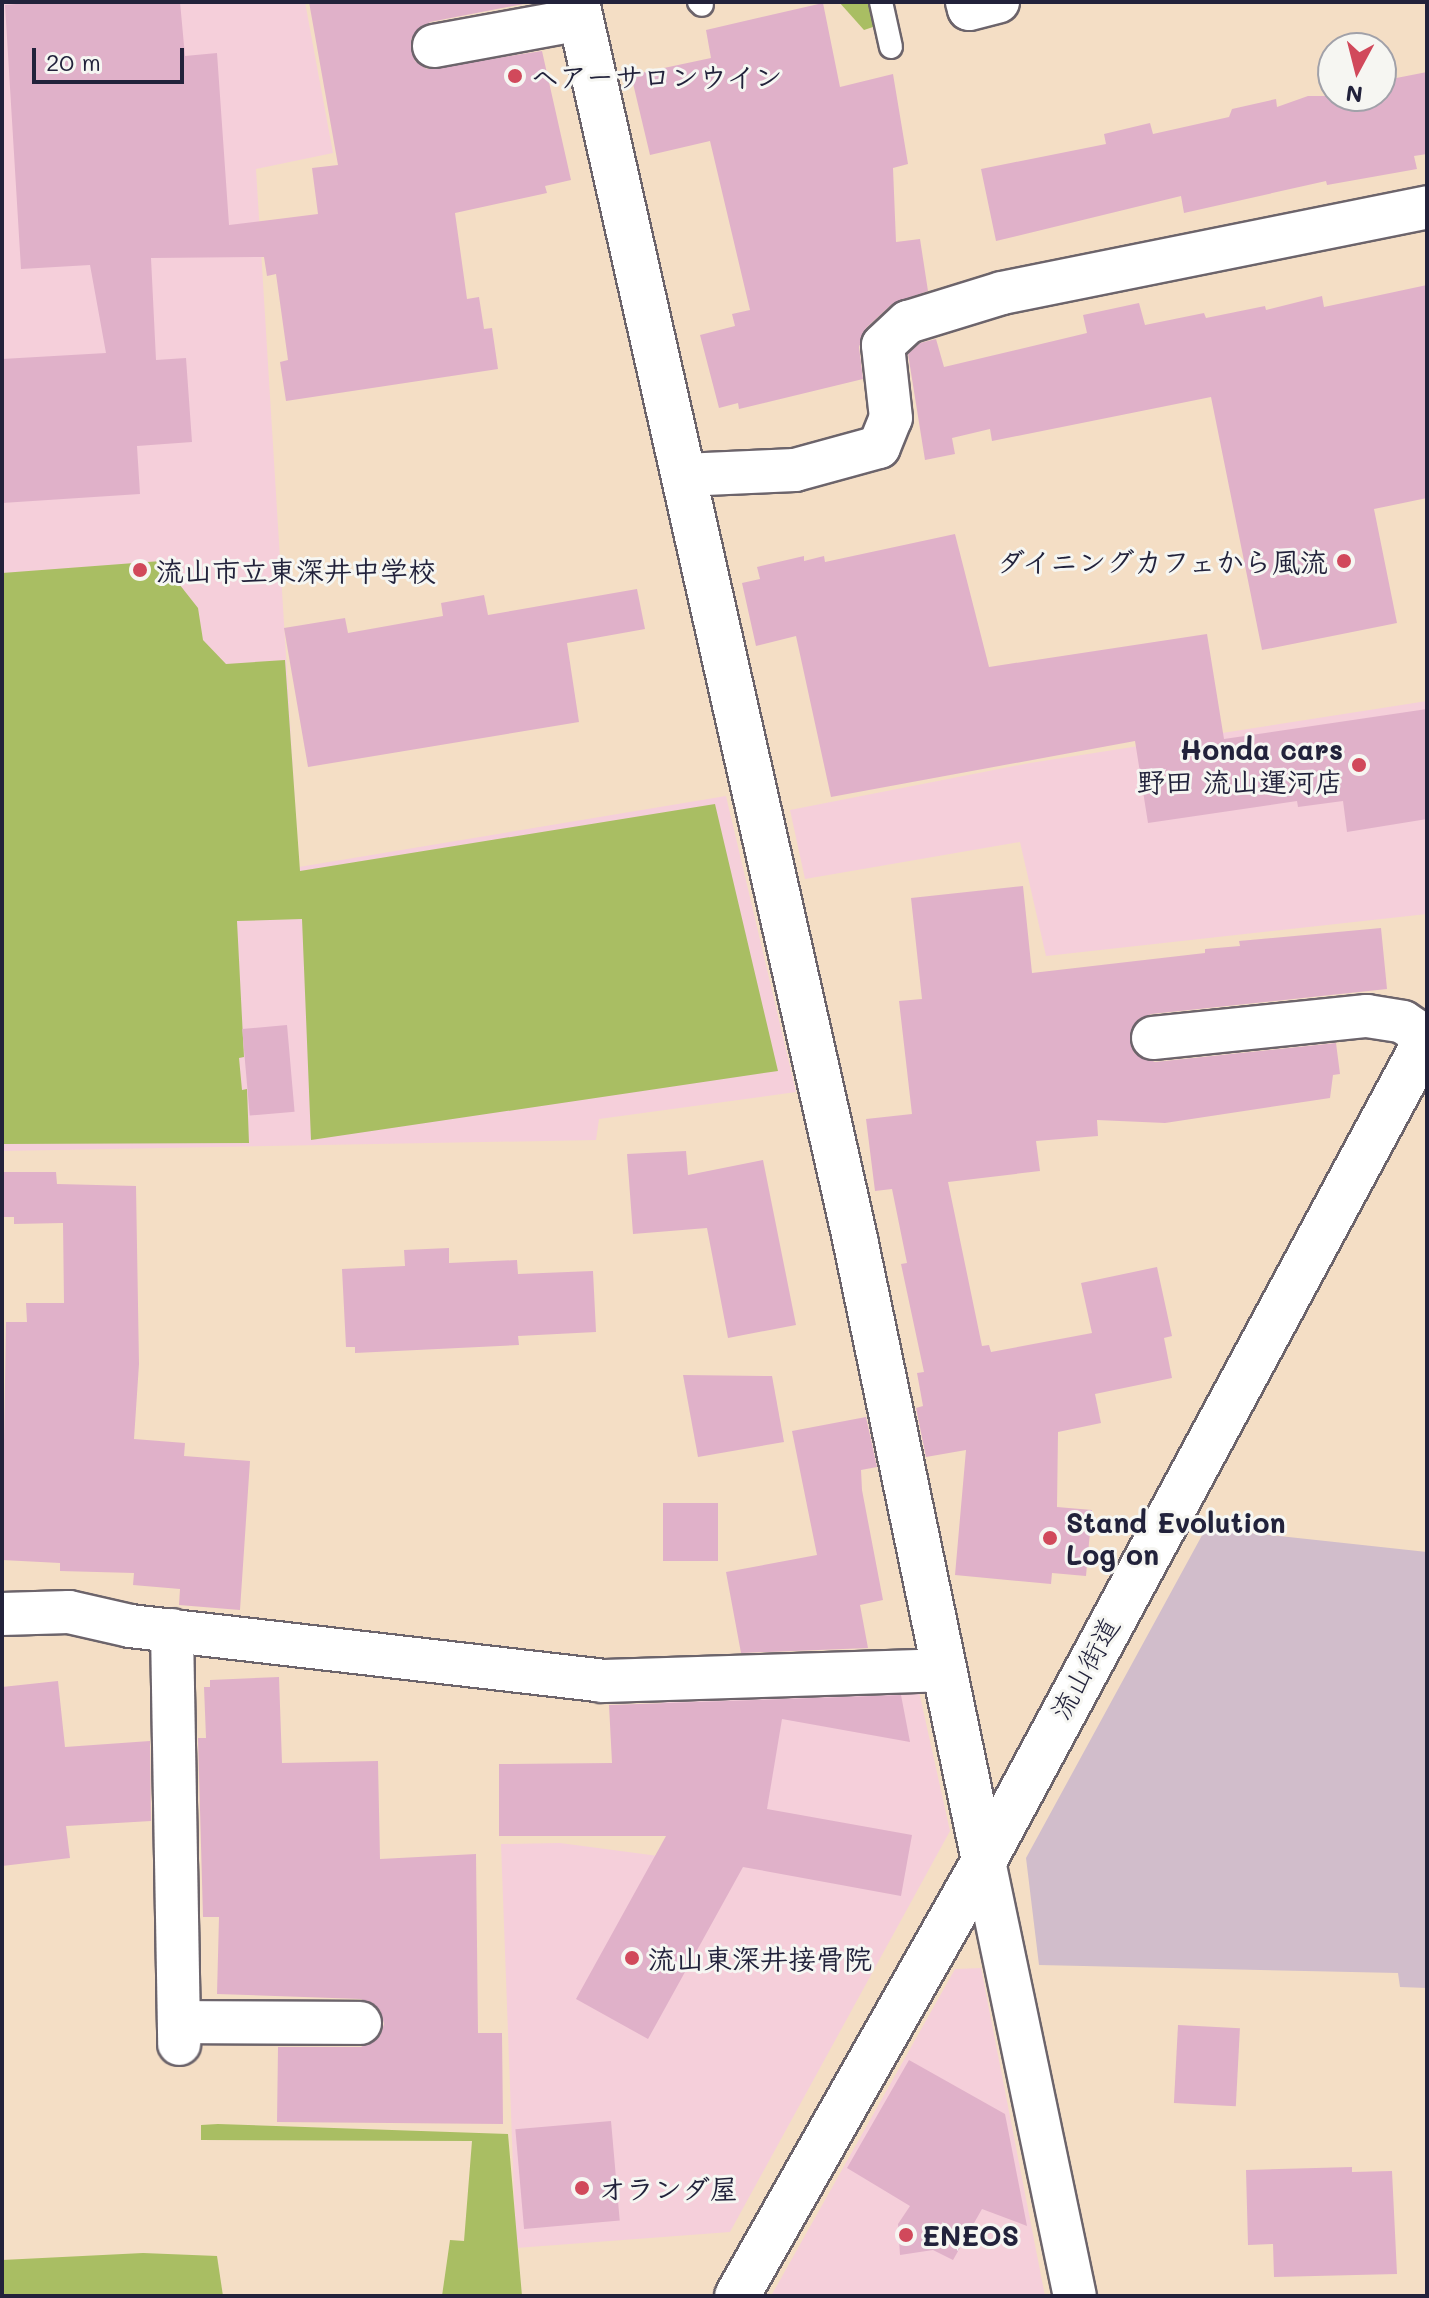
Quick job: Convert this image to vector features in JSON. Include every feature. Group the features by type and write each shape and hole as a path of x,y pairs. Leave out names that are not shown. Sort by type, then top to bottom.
{"street":[{"path":"967,2 969,9 998,2"},
{"path":"434,46 579,11 855,1239 1075,2296"},
{"path":"683,475 795,470 879,447 891,418 883,345 908,322 1002,293 1427,207"},
{"path":"1153,1038 1367,1016 1403,1022 1427,1038"},
{"name":"流山街道","path":"737,2296 984,1861 1427,1038"},
{"path":"2,1614 69,1612 172,1630 602,1681 944,1670"},
{"path":"172,1630 179,2033 360,2023"}],"lane":[{"path":"881,2 891,47"}],"shaded area":[{"name":"流山市立東深井中学校","path":"2,2 305,2 333,153 256,169 299,867 726,796 796,1092 599,1119 596,1140 2,1151"},
{"path":"1427,701 1427,914 1046,956 1020,842 805,879 790,810 1030,763"},
{"path":"1206,1528 1427,1552 1427,1988 1400,1987 1398,1973 1039,1965 1026,1858"},
{"path":"918,1687 950,1831 730,2232 516,2248 501,1844 560,1843 681,1859 660,1691"},
{"path":"981,1968 1045,2296 771,2296 955,1969"}],"green space":[{"path":"839,2 874,2 879,25 864,30"},
{"path":"161,561 198,608 203,640 226,664 285,660 300,871 715,804 778,1071 311,1140 302,919 237,921 244,1057 239,1058 242,1090 247,1089 249,1143 2,1144 2,573"},
{"path":"201,2125 508,2134 522,2296 442,2296 450,2240 464,2241 472,2141 201,2140"},
{"path":"143,2253 217,2256 223,2296 2,2296 2,2260"}],"building":[{"path":"38,2 180,2 185,56 217,53 229,225 318,214 312,168 338,165 309,2 534,2 430,22 411,39 415,61 427,69 542,51 571,180 545,186 547,193 455,213 467,299 479,297 484,329 492,328 498,369 286,401 280,362 288,360 276,274 267,276 264,257 151,258 156,360 186,358 192,442 137,446 140,494 2,503 2,359 106,353 90,265 21,269 5,5"},
{"path":"823,3 840,87 893,74 908,164 893,168 896,242 920,239 928,291 892,304 866,328 859,347 863,379 739,409 738,403 719,408 700,335 735,326 732,314 750,310 710,141 650,155 631,75 711,58 706,30"},
{"path":"1427,72 1427,154 1414,156 1417,169 1327,185 1326,181 1184,213 1181,196 996,241 981,169 1106,144 1104,134 1150,123 1153,134 1229,117 1232,109 1276,99 1277,107 1317,96 1317,112 1397,112 1397,78"},
{"path":"1427,285 1427,498 1374,509 1397,623 1262,650 1211,397 992,441 990,429 952,438 955,454 925,460 908,354 920,343 936,339 944,367 1087,333 1083,315 1139,303 1145,325 1204,313 1206,318 1265,306 1266,310 1322,296 1324,307"},
{"path":"955,534 989,667 1207,634 1224,739 1427,709 1427,819 1347,832 1343,801 1298,807 1297,801 1148,823 1135,741 831,797 796,636 756,646 742,583 760,579 757,567 804,556 804,561 824,556 825,562"},
{"path":"637,589 645,629 567,643 579,722 308,767 284,628 345,618 348,633 443,616 441,603 484,595 488,615"},
{"path":"1023,886 1032,973 1205,953 1205,949 1240,946 1239,941 1381,928 1387,989 1151,1014 1131,1029 1134,1053 1155,1062 1336,1043 1340,1074 1333,1075 1330,1098 1165,1123 1097,1120 1098,1136 1036,1141 1040,1171 948,1182 982,1346 989,1345 991,1352 1092,1333 1081,1283 1157,1267 1172,1336 1164,1338 1172,1378 1095,1394 1101,1423 1058,1432 1057,1507 1092,1510 1086,1576 1052,1573 1051,1584 955,1575 966,1450 926,1457 916,1408 923,1406 917,1373 924,1372 901,1264 907,1263 892,1189 875,1191 866,1119 912,1114 899,1001 922,999 911,898"},
{"path":"287,1025 295,1112 250,1116 242,1029"},
{"path":"686,1151 688,1175 763,1160 796,1325 728,1338 707,1228 633,1234 627,1154"},
{"path":"2,1172 56,1172 57,1184 136,1186 139,1364 134,1439 185,1443 184,1456 250,1461 240,1610 179,1605 180,1589 133,1585 134,1573 60,1571 60,1563 2,1560 6,1322 27,1322 26,1303 64,1303 63,1223 14,1224 14,1217 2,1217"},
{"path":"449,1248 449,1263 517,1260 518,1274 593,1271 596,1332 518,1336 519,1345 355,1353 355,1347 346,1347 342,1269 405,1266 404,1250"},
{"path":"683,1375 772,1376 784,1442 698,1457"},
{"path":"866,1417 877,1467 861,1470 862,1490 883,1600 860,1605 868,1648 741,1653 726,1572 817,1555 792,1431"},
{"path":"663,1503 718,1503 718,1561 663,1561"},
{"path":"279,1677 282,1763 378,1761 380,1859 476,1854 478,2033 502,2033 503,2124 277,2122 278,2047 361,2047 380,2036 384,2024 380,2010 361,1999 217,1994 219,1917 203,1917 198,1738 206,1738 204,1687 210,1687 210,1680"},
{"path":"58,1681 65,1747 150,1741 151,1821 66,1826 70,1858 2,1866 2,1687"},
{"path":"901,1695 910,1742 782,1719 767,1809 912,1835 901,1896 743,1867 648,2039 576,1999 666,1836 499,1836 499,1764 612,1763 609,1705"},
{"path":"1178,2025 1240,2028 1236,2106 1174,2103"},
{"path":"909,2060 1005,2114 1027,2226 982,2209 953,2260 933,2250 900,2255 898,2224 910,2206 847,2168"},
{"path":"611,2121 620,2221 524,2229 515,2129"},
{"path":"1352,2167 1352,2172 1392,2171 1397,2274 1274,2277 1273,2244 1248,2245 1246,2170"}],"place":[{"name":"ヘアーサロンウイン","path":"515,76"},
{"name":"ダイニングカフェから風流","path":"1344,561"},
{"name":"流山市立東深井中学校","path":"140,570"},
{"name":"Honda cars 野田 流山運河店","path":"1359,765"},
{"name":"Stand Evolution Log on","path":"1050,1538"},
{"name":"流山東深井接骨院","path":"632,1958"},
{"name":"オランダ屋","path":"582,2188"},
{"name":"ENEOS","path":"906,2235"}]}
